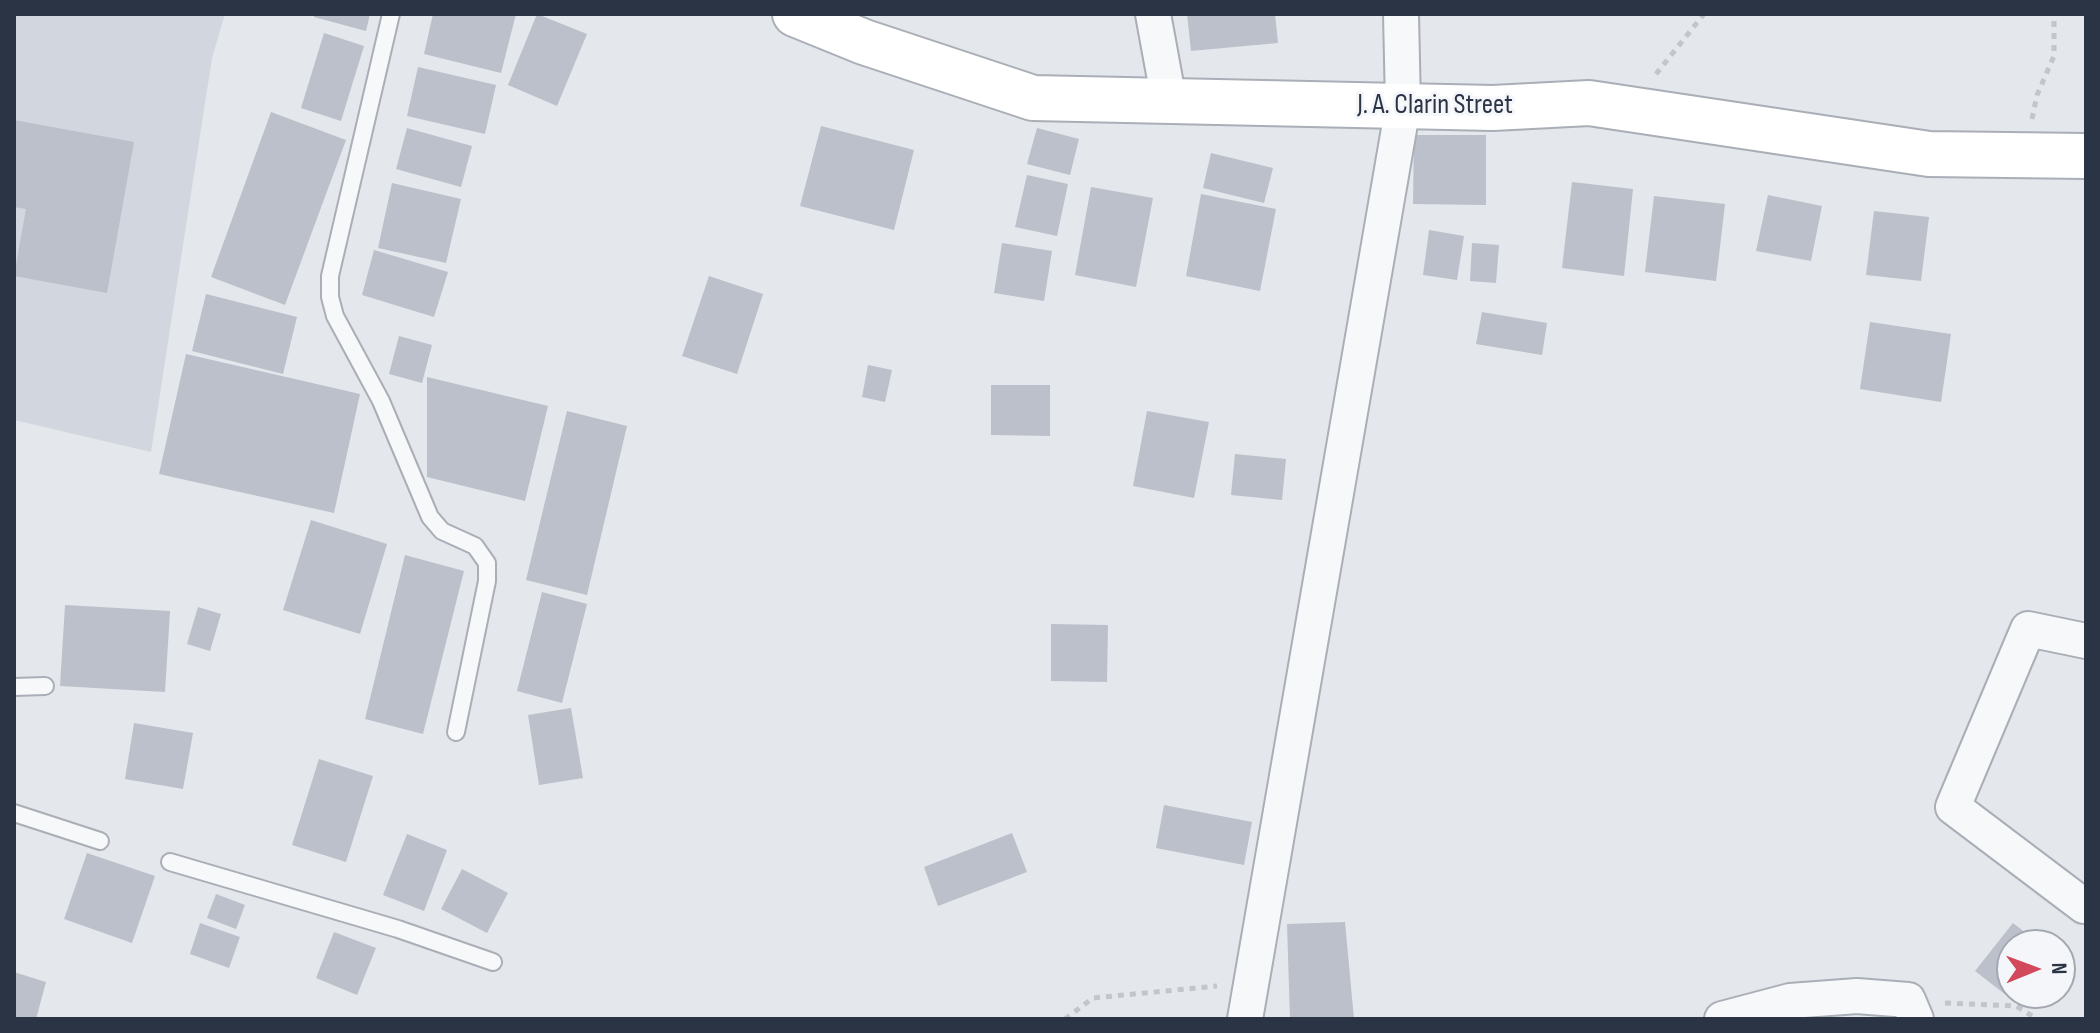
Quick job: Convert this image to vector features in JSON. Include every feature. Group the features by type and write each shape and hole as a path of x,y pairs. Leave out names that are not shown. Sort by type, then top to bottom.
{"main road":[{"name":"J. A. Clarin Street","path":"795,14 866,28 1033,98 1493,108 1589,103 1929,154 2086,156"}],"street":[{"path":"1153,14 1169,101"},
{"path":"1246,1018 1403,106 1401,14"},
{"path":"2086,641 2028,629 1953,807 2084,906 2086,904"},
{"path":"1722,1019 1790,1001 1857,996 1912,1009"}],"lane":[{"path":"391,14 330,276 330,297 335,316 381,401 430,517 442,531 475,546 487,563 487,581 456,732"},
{"path":"14,687 45,686"},
{"path":"14,813 100,841"},
{"path":"170,862 398,929 493,962"}],"path":[{"path":"1637,110 1656,73 1704,14"},
{"path":"2023,155 2037,95 2054,56 2054,14"},
{"path":"1065,1019 1093,998 1219,986 1246,1018"},
{"path":"1912,1009 2016,1006 2037,1019"}],"shaded area":[{"path":"14,14 225,14 212,58 151,452 14,420"}],"building":[{"path":"314,14 370,14 366,31 314,17"},
{"path":"433,14 516,14 501,73 424,54"},
{"path":"537,14 587,34 557,106 508,85"},
{"path":"1187,14 1275,14 1278,43 1191,51"},
{"path":"324,33 364,46 341,121 301,108"},
{"path":"418,67 496,85 485,134 407,116"},
{"path":"271,112 346,140 285,305 211,277"},
{"path":"14,120 134,142 107,293 14,276 26,209 14,207"},
{"path":"821,126 914,150 894,230 800,206"},
{"path":"407,128 472,146 461,187 396,169"},
{"path":"1037,128 1079,139 1070,175 1027,164"},
{"path":"1414,135 1486,135 1486,205 1413,204"},
{"path":"1211,153 1273,168 1264,203 1203,188"},
{"path":"1027,175 1068,184 1057,236 1015,227"},
{"path":"1572,182 1633,189 1624,276 1562,268"},
{"path":"392,183 461,199 446,263 378,248"},
{"path":"1091,187 1153,198 1136,287 1075,275"},
{"path":"1201,194 1276,209 1260,291 1186,276"},
{"path":"1768,195 1822,206 1811,261 1756,251"},
{"path":"1654,196 1725,204 1716,281 1645,272"},
{"path":"1874,211 1929,217 1921,281 1866,275"},
{"path":"1429,230 1464,236 1457,280 1423,275"},
{"path":"1002,243 1052,251 1044,301 994,293"},
{"path":"1472,243 1499,245 1496,283 1470,281"},
{"path":"374,250 448,272 434,317 362,295"},
{"path":"709,276 763,294 737,374 682,356"},
{"path":"206,294 297,317 283,374 192,351"},
{"path":"1482,312 1547,323 1542,355 1476,344"},
{"path":"1870,322 1951,334 1941,402 1860,389"},
{"path":"399,336 432,345 422,383 389,374"},
{"path":"186,354 360,394 334,513 159,474"},
{"path":"868,365 892,370 885,402 862,397"},
{"path":"427,377 548,406 525,501 427,477"},
{"path":"991,385 1050,385 1050,436 991,435"},
{"path":"567,411 627,426 587,595 526,580"},
{"path":"1147,411 1209,422 1194,498 1133,486"},
{"path":"1235,454 1286,459 1282,500 1231,495"},
{"path":"311,520 387,544 360,634 283,610"},
{"path":"405,555 464,571 423,734 365,719"},
{"path":"542,592 587,604 562,703 517,691"},
{"path":"65,605 170,611 165,692 60,686"},
{"path":"198,607 221,614 210,651 187,644"},
{"path":"1051,624 1108,625 1107,682 1051,681"},
{"path":"571,708 583,778 539,785 528,715"},
{"path":"134,723 193,733 183,789 125,779"},
{"path":"319,759 373,776 346,862 292,845"},
{"path":"1164,805 1252,822 1244,865 1156,848"},
{"path":"1012,833 1027,872 938,906 924,867"},
{"path":"407,834 447,850 424,911 383,895"},
{"path":"87,853 155,876 132,943 64,919"},
{"path":"462,869 508,893 487,933 441,909"},
{"path":"216,894 245,905 236,929 207,918"},
{"path":"1345,922 1354,1019 1290,1019 1287,924"},
{"path":"200,923 240,937 229,968 190,954"},
{"path":"334,932 376,948 357,995 316,978"},
{"path":"1996,944 1996,987 1975,971"},
{"path":"14,972 46,982 36,1019 14,1019"}]}
